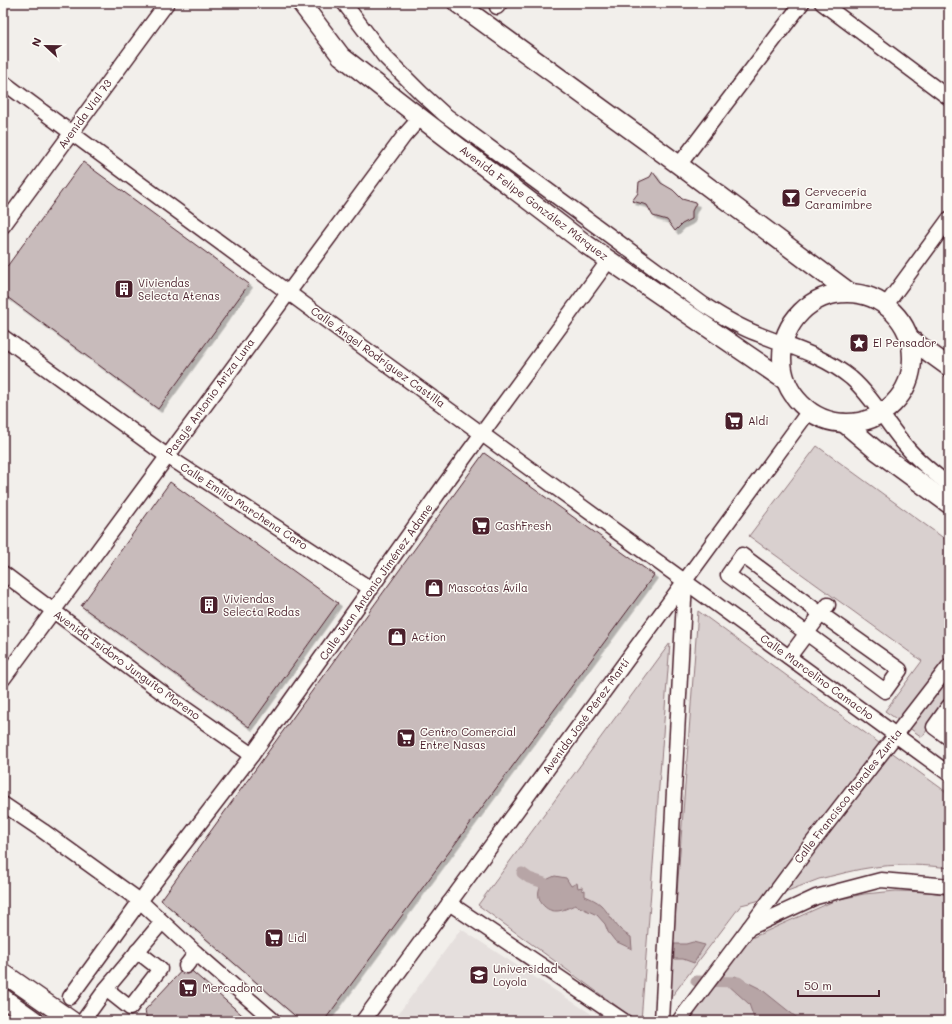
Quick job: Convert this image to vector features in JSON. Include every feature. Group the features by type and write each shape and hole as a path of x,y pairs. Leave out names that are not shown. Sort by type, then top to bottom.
{"main road":[{"name":"Avenida Felipe González Márquez","path":"301,3 341,56 420,118 587,245 786,381"},
{"path":"457,3 679,165 849,292"},
{"path":"849,292 865,295 886,305 903,323 909,338 912,358 909,379 899,398 876,417 864,421 844,423 826,420 809,411 795,398 786,381 782,360 784,344 794,320 809,305 828,295 849,292"},
{"path":"909,338 949,367"},
{"path":"844,423 877,451 949,504"},
{"path":"3,973 72,1021"},
{"path":"3,998 35,1021"}],"street":[{"name":"Avenida Vial 73","path":"3,226 167,3"},
{"path":"344,3 384,56 420,93 444,114 704,305 726,319 757,334 802,350 832,364 851,379 868,396 912,453 949,485"},
{"path":"679,165 802,3"},
{"path":"822,3 949,98"},
{"name":"Calle Ángel Rodríguez Castilla","path":"3,82 482,435 685,580"},
{"name":"Pasaje Antonio Ariza Luna","path":"3,679 288,292 404,136 420,118"},
{"path":"886,305 949,219"},
{"name":"Calle Juan Antonio Jiménez Adame","path":"70,997 140,901 252,755 445,484 609,260"},
{"name":"Calle Emilio Marchena Caro","path":"3,337 167,456 371,589"},
{"name":"Avenida José Pérez Martí","path":"363,1021 809,411"},
{"path":"742,555 825,609 900,670 885,691 728,575 742,555"},
{"name":"Avenida Isidoro Junguito Moreno","path":"3,573 160,691 252,755"},
{"path":"662,1021 685,580"},
{"name":"Calle Marcelino Camacho","path":"685,580 949,774"},
{"path":"789,657 825,609"},
{"name":"Calle Francisco Morales Zurita","path":"679,1021 809,847 949,666"},
{"path":"949,706 934,727 949,738"},
{"path":"3,804 140,901 196,953 274,1021"},
{"name":"Calle Francisco Morales Zurita","path":"749,928 816,897 881,880 949,886"},
{"path":"449,903 624,1021"},
{"path":"83,1021 106,989 162,922"},
{"path":"106,989 130,1008 160,969 137,951"},
{"path":"186,966 196,953"}],"shaded area":[{"path":"817,446 949,542 949,700 922,737 885,711 922,661 749,536"},
{"path":"698,611 949,794 949,868 921,865 894,865 867,868 819,879 771,897 741,905 669,1000"},
{"path":"670,643 641,1021 637,1021 478,905"},
{"path":"555,876 566,878 571,886 577,883 578,888 582,887 582,891 585,890 585,896 601,905 618,927 631,937 632,949 615,941 608,932 605,924 597,915 575,905 564,910 557,911 547,909 539,898 539,888 549,878"},
{"path":"896,891 929,892 949,895 949,1021 675,1021 738,944 836,900 864,894"},
{"name":"Universidad Loyola","path":"461,929 602,1021 393,1021"},
{"path":"693,942 705,945 694,963 683,959 674,959 674,944 686,944"},
{"path":"735,976 761,989 796,1017 806,1021 755,1021 749,1004 727,984"}],"building":[{"name":"Viviendas Selecta Atenas","path":"83,162 249,284 158,409 3,294 3,272"},
{"path":"653,172 661,183 673,190 682,199 696,203 692,211 692,219 682,224 675,231 667,220 653,216 647,205 632,201 638,193 639,182 650,177"},
{"name":"Centro Comercial Entre Nasas","path":"484,453 654,575 324,1021 301,1021 161,900"},
{"name":"Viviendas Selecta Rodas","path":"170,482 338,603 249,727 81,606"},
{"name":"Mercadona","path":"186,966 249,1021 147,1021 145,1010"}],"waterway":[{"path":"522,873 529,878 544,883 554,891"},
{"path":"696,981 738,982 742,985"}],"place":[{"name":"Cervecería Caramimbre","path":"791,198"},
{"name":"Viviendas Selecta Atenas","path":"124,289"},
{"name":"El Pensador","path":"859,343"},
{"name":"Aldi","path":"734,421"},
{"name":"CashFresh","path":"481,526"},
{"name":"Mascotas Ávila","path":"434,588"},
{"name":"Viviendas Selecta Rodas","path":"209,605"},
{"name":"Action","path":"397,637"},
{"name":"Centro Comercial Entre Nasas","path":"406,738"},
{"name":"Lidl","path":"274,938"},
{"name":"Universidad Loyola","path":"479,975"},
{"name":"Mercadona","path":"188,988"}]}
